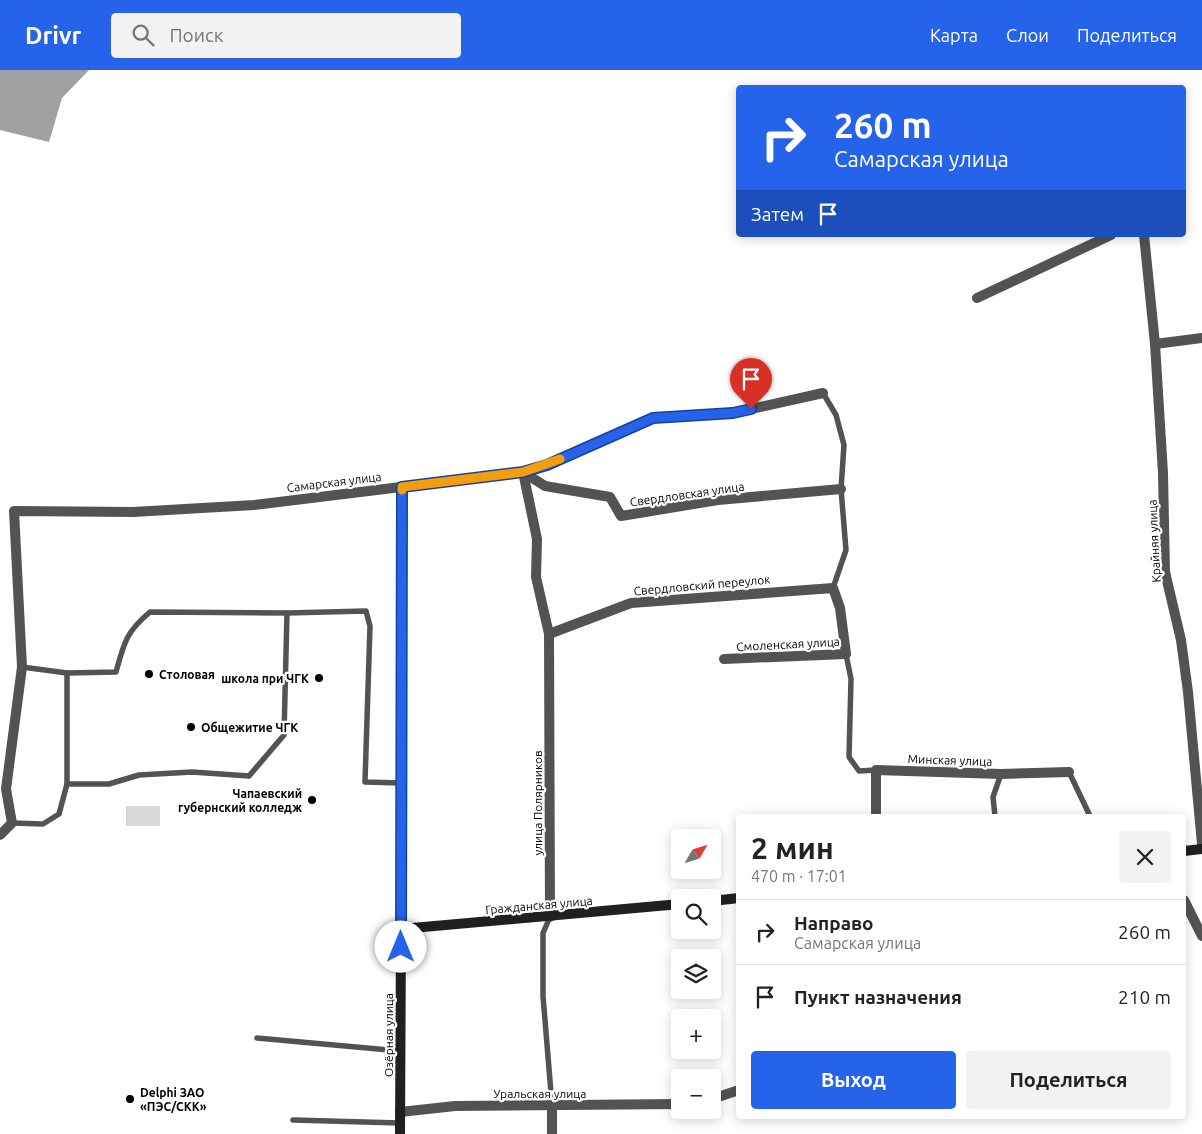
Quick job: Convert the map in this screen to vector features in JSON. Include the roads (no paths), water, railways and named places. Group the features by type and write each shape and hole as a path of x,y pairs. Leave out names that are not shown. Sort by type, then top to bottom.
{"street":[{"path":"977,298 1107,237"},
{"name":"Крайняя улица","path":"1144,237 1155,344 1163,473 1166,572 1181,640 1188,692 1202,844"},
{"path":"1155,344 1202,338"},
{"name":"Самарская улица","path":"22,667 14,511 133,512 245,505 523,472 547,465 653,418 733,413 823,393"},
{"name":"Свердловская улица","path":"523,472 545,486 610,497 622,516 718,500 841,489"},
{"name":"улица Полярников","path":"523,472 537,539 536,577 549,634 550,917"},
{"name":"Озёрная улица","path":"400,1134 402,487"},
{"name":"Свердловский переулок","path":"549,634 631,603 833,588"},
{"name":"Смоленская улица","path":"724,659 846,654 840,608 833,588"},
{"path":"0,835 12,823 6,788 22,667"},
{"path":"876,770 876,814"},
{"name":"Минская улица","path":"876,770 1001,774 1069,772"},
{"path":"1186,851 1202,849"},
{"path":"721,900 736,898"},
{"path":"1186,904 1202,936"},
{"name":"Гражданская улица","path":"401,929 671,905"},
{"path":"721,1096 736,1091"},
{"name":"Уральская улица","path":"400,1117 455,1106 671,1104"},
{"name":"улица Полярников","path":"552,1105 552,1134"}],"lane":[{"path":"823,393 836,415 844,445 841,489 846,550 833,588"},
{"path":"22,667 66,673 116,672 124,642 134,625 150,612 287,613 366,611 370,626 365,782 400,783"},
{"path":"67,784 109,784 139,775 192,772 249,776 284,735 287,613"},
{"path":"846,654 852,679 849,757 859,771 876,770"},
{"path":"12,823 43,824 59,814 67,784 66,673"},
{"path":"1069,772 1089,814"},
{"path":"995,814 994,797 1001,774"},
{"name":"улица Полярников","path":"550,917 542,933 543,987 552,1105"},
{"path":"257,1038 400,1051"},
{"path":"293,1120 400,1117"}],"place":[{"name":"Столовая","path":"149,674"},
{"name":"школа при ЧГК","path":"319,678"},
{"name":"Общежитие ЧГК","path":"191,727"},
{"name":"Чапаевский губернский колледж","path":"312,800"},
{"name":"Delphi ЗАО «ПЭС/СКК»","path":"130,1099"}]}
